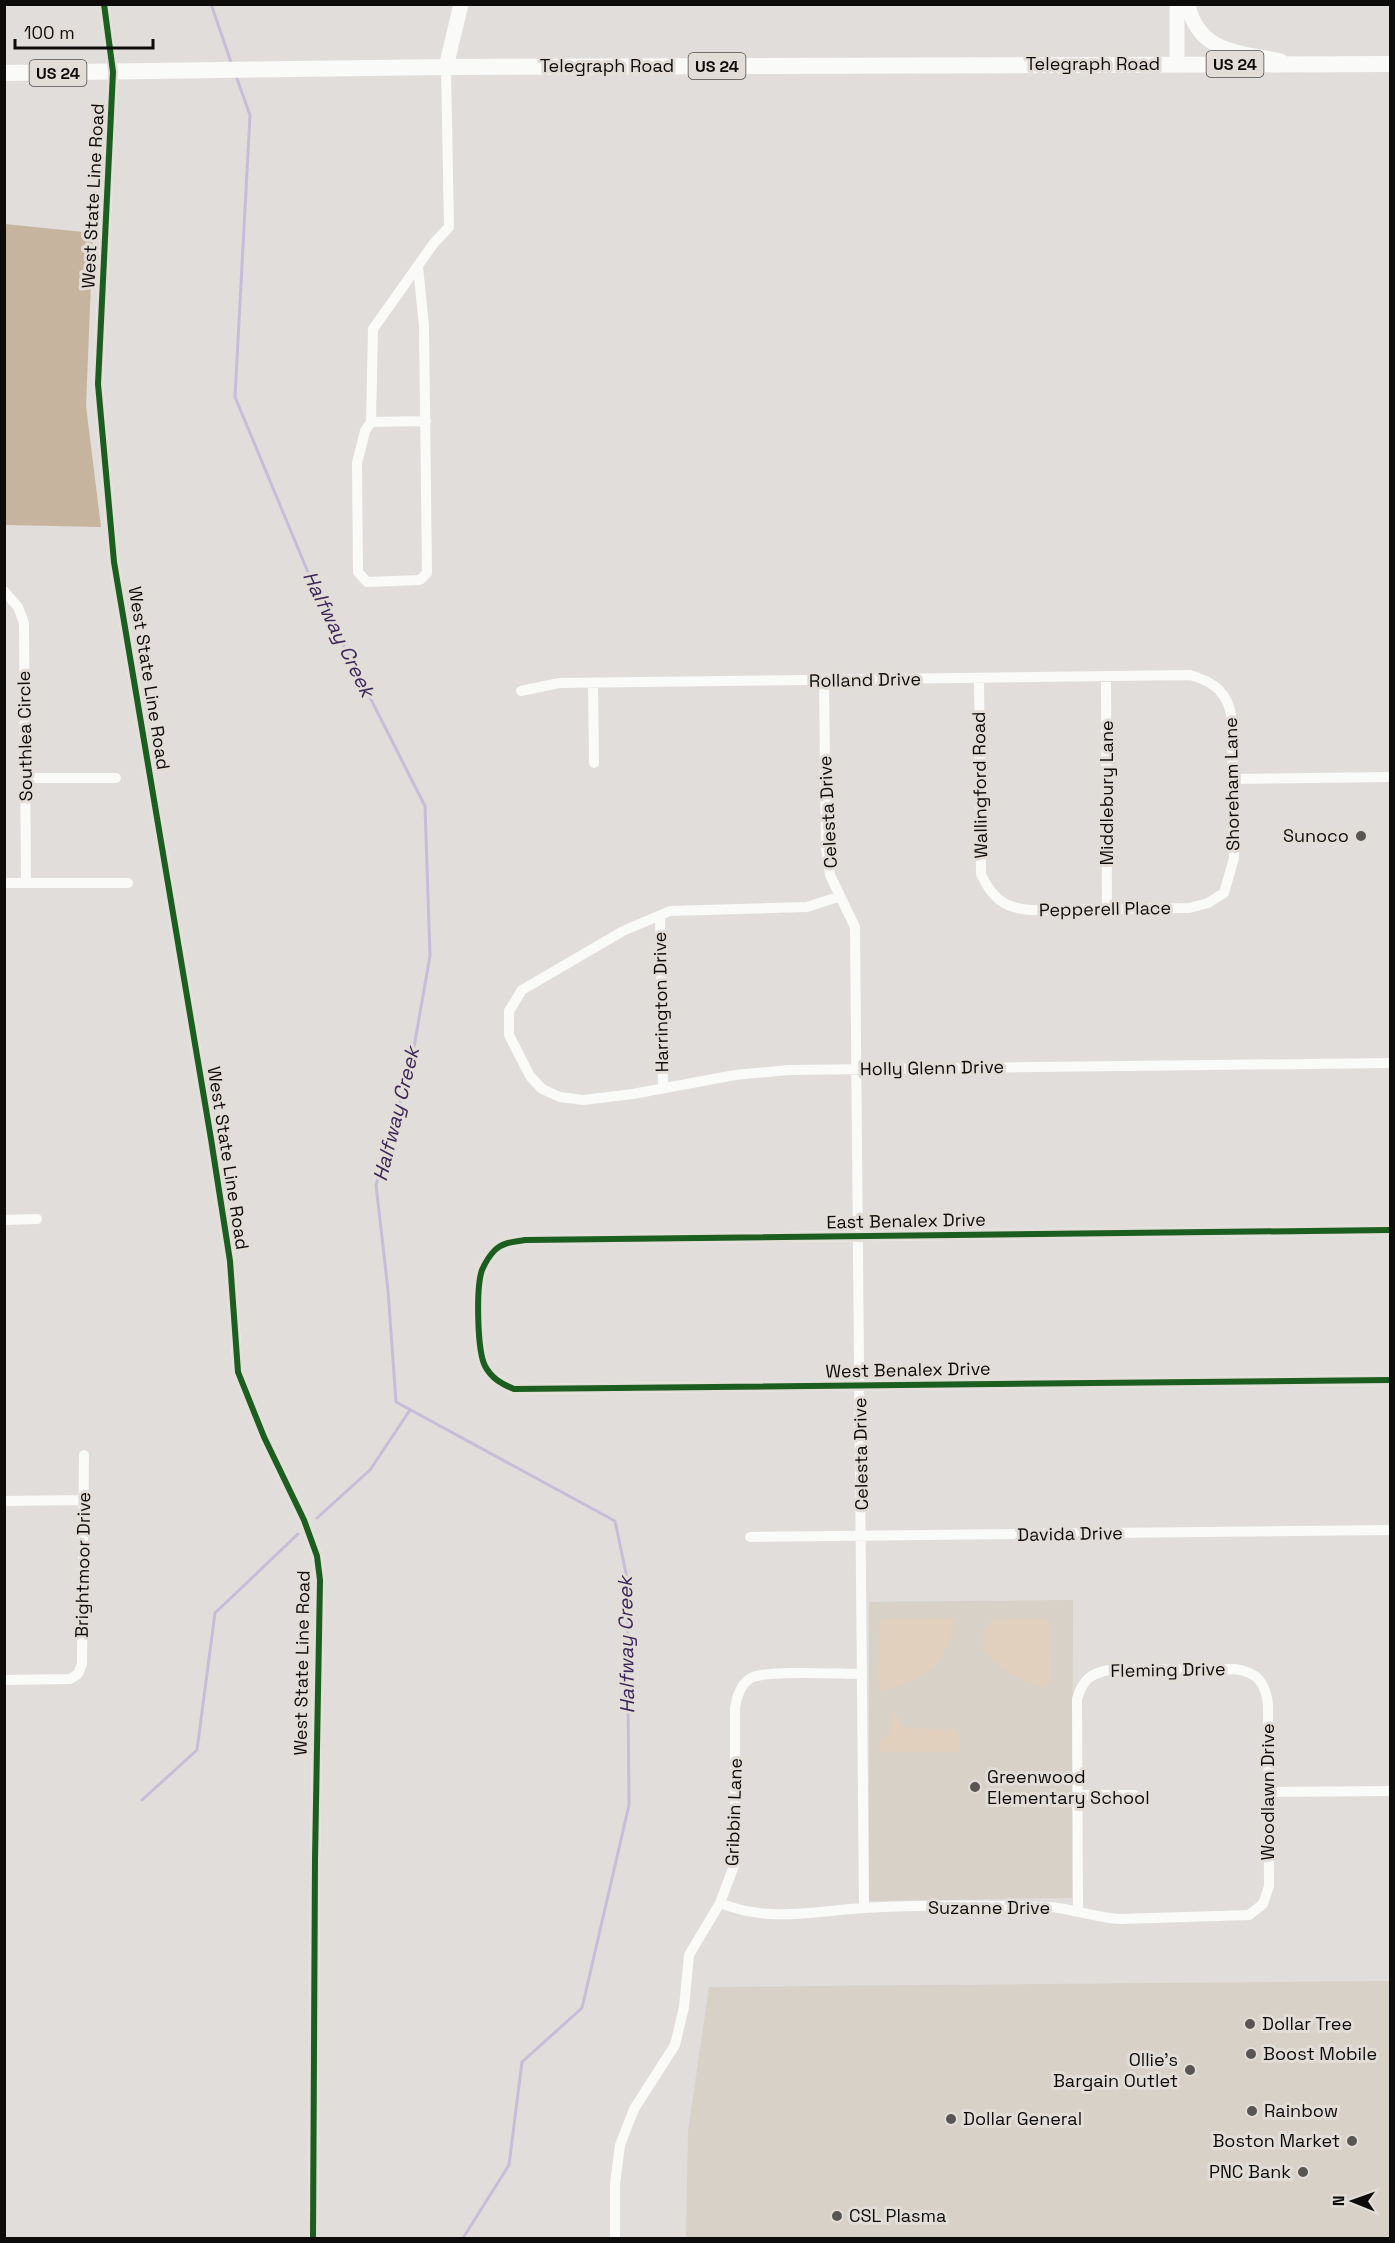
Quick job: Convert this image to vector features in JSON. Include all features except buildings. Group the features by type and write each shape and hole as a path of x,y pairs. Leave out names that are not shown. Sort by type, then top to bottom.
{"main road":[{"name":"Telegraph Road","path":"4,73 446,67 1390,64"}],"street":[{"name":"West State Line Road","path":"104,4 113,72 98,384 114,562 230,1261 238,1372 264,1437 304,1520 317,1556 320,1580 315,1859 313,2238"},
{"path":"418,267 424,326 427,573 420,580 367,582 358,572 357,474 359,450 371,422 373,330 434,243 449,227 446,67 461,4"},
{"path":"1177,64 1178,4"},
{"path":"1188,4 1194,25 1211,44 1293,63"},
{"path":"371,422 426,421"},
{"name":"Southlea Circle","path":"6,592 18,607 24,623 26,883"},
{"name":"Rolland Drive","path":"521,691 559,683 1190,675 1209,682"},
{"name":"Middlebury Lane","path":"1106,676 1107,909"},
{"name":"Wallingford Road","path":"979,678 981,874 989,890"},
{"name":"Celesta Drive","path":"824,681 826,848 830,875 838,897 850,912 855,927 864,1908"},
{"name":"Shoreham Lane","path":"1209,682 1221,690 1229,703 1234,779 1234,858 1224,893"},
{"path":"593,683 594,763"},
{"path":"1234,779 1390,777"},
{"path":"25,778 116,778"},
{"path":"4,883 128,883"},
{"name":"Pepperell Place","path":"989,890 1005,905 1016,909 1199,907 1224,893"},
{"path":"660,916 686,909 807,907 838,897"},
{"name":"Holly Glenn Drive","path":"660,916 623,931 522,990 509,1011 509,1035 530,1076 542,1089 560,1097 583,1100 765,1071 1390,1062"},
{"name":"Harrington Drive","path":"660,916 663,1089"},
{"path":"4,1220 37,1220"},
{"name":"East Benalex Drive","path":"480,1316 482,1269 494,1251 502,1245 513,1242 1390,1230"},
{"name":"West Benalex Drive","path":"480,1316 482,1359 486,1369 494,1378 514,1389 1390,1380"},
{"name":"Brightmoor Drive","path":"4,1680 70,1679 78,1674 82,1652 81,1572 85,1500 84,1455"},
{"path":"4,1501 85,1500"},
{"name":"Davida Drive","path":"750,1537 1390,1530"},
{"name":"Fleming Drive","path":"1078,1795 1077,1699 1083,1681 1095,1673 1109,1670 1235,1669 1255,1674"},
{"name":"Gribbin Lane","path":"615,2238 615,2184 620,2145 634,2109 675,2045 684,2007 689,1955 720,1903 735,1863 735,1708 737,1697 752,1677 769,1674 862,1674"},
{"name":"Woodlawn Drive","path":"1255,1674 1262,1681 1267,1697 1269,1886 1268,1897 1258,1910"},
{"path":"1268,1792 1390,1791"},
{"path":"1078,1912 1078,1795 1135,1795"},
{"name":"Suzanne Drive","path":"720,1903 741,1912 761,1915 805,1915 864,1908 1049,1907 1120,1919 1235,1918 1258,1910"}],"shaded area":[{"path":"5,224 93,233 86,406 101,527 5,525"},
{"path":"1073,1600 1072,1898 869,1901 869,1602"},
{"path":"954,1618 946,1648 932,1668 910,1682 881,1691 878,1678 879,1626 883,1619"},
{"path":"1046,1618 1049,1624 1050,1680 1046,1688 1011,1674 983,1650 983,1631 992,1620"},
{"path":"893,1710 904,1728 954,1729 959,1736 959,1752 880,1752 879,1738 889,1736"},
{"path":"1390,1981 1390,2238 686,2238 688,2131 709,1987"}],"waterway":[{"name":"Halfway Creek","path":"211,4 232,65"},
{"name":"Halfway Creek","path":"236,76 250,115 235,397 315,589 425,806 430,956 411,1064 376,1185 388,1290 396,1402 615,1521 627,1578 629,1805 582,2008 522,2062 509,2165 463,2238"},
{"path":"317,1518 370,1470 410,1410"},
{"path":"142,1800 197,1750 215,1613 298,1534"}],"cycle path":[{"path":"104,4 113,72 98,384 114,562 230,1261 238,1372 264,1437 304,1520 317,1556 320,1580 315,1859 313,2238"},
{"path":"1390,1230 525,1240 502,1245 489,1257 480,1278 478,1304 480,1347 485,1366 498,1380 514,1389 1390,1380"}],"place":[{"name":"Sunoco","path":"1361,836"},
{"name":"Greenwood Elementary School","path":"975,1787"},
{"name":"Dollar Tree","path":"1250,2024"},
{"name":"Boost Mobile","path":"1251,2054"},
{"name":"Ollie's Bargain Outlet","path":"1190,2070"},
{"name":"Rainbow","path":"1252,2111"},
{"name":"Dollar General","path":"951,2119"},
{"name":"Boston Market","path":"1352,2141"},
{"name":"PNC Bank","path":"1303,2172"},
{"name":"CSL Plasma","path":"837,2216"}]}
